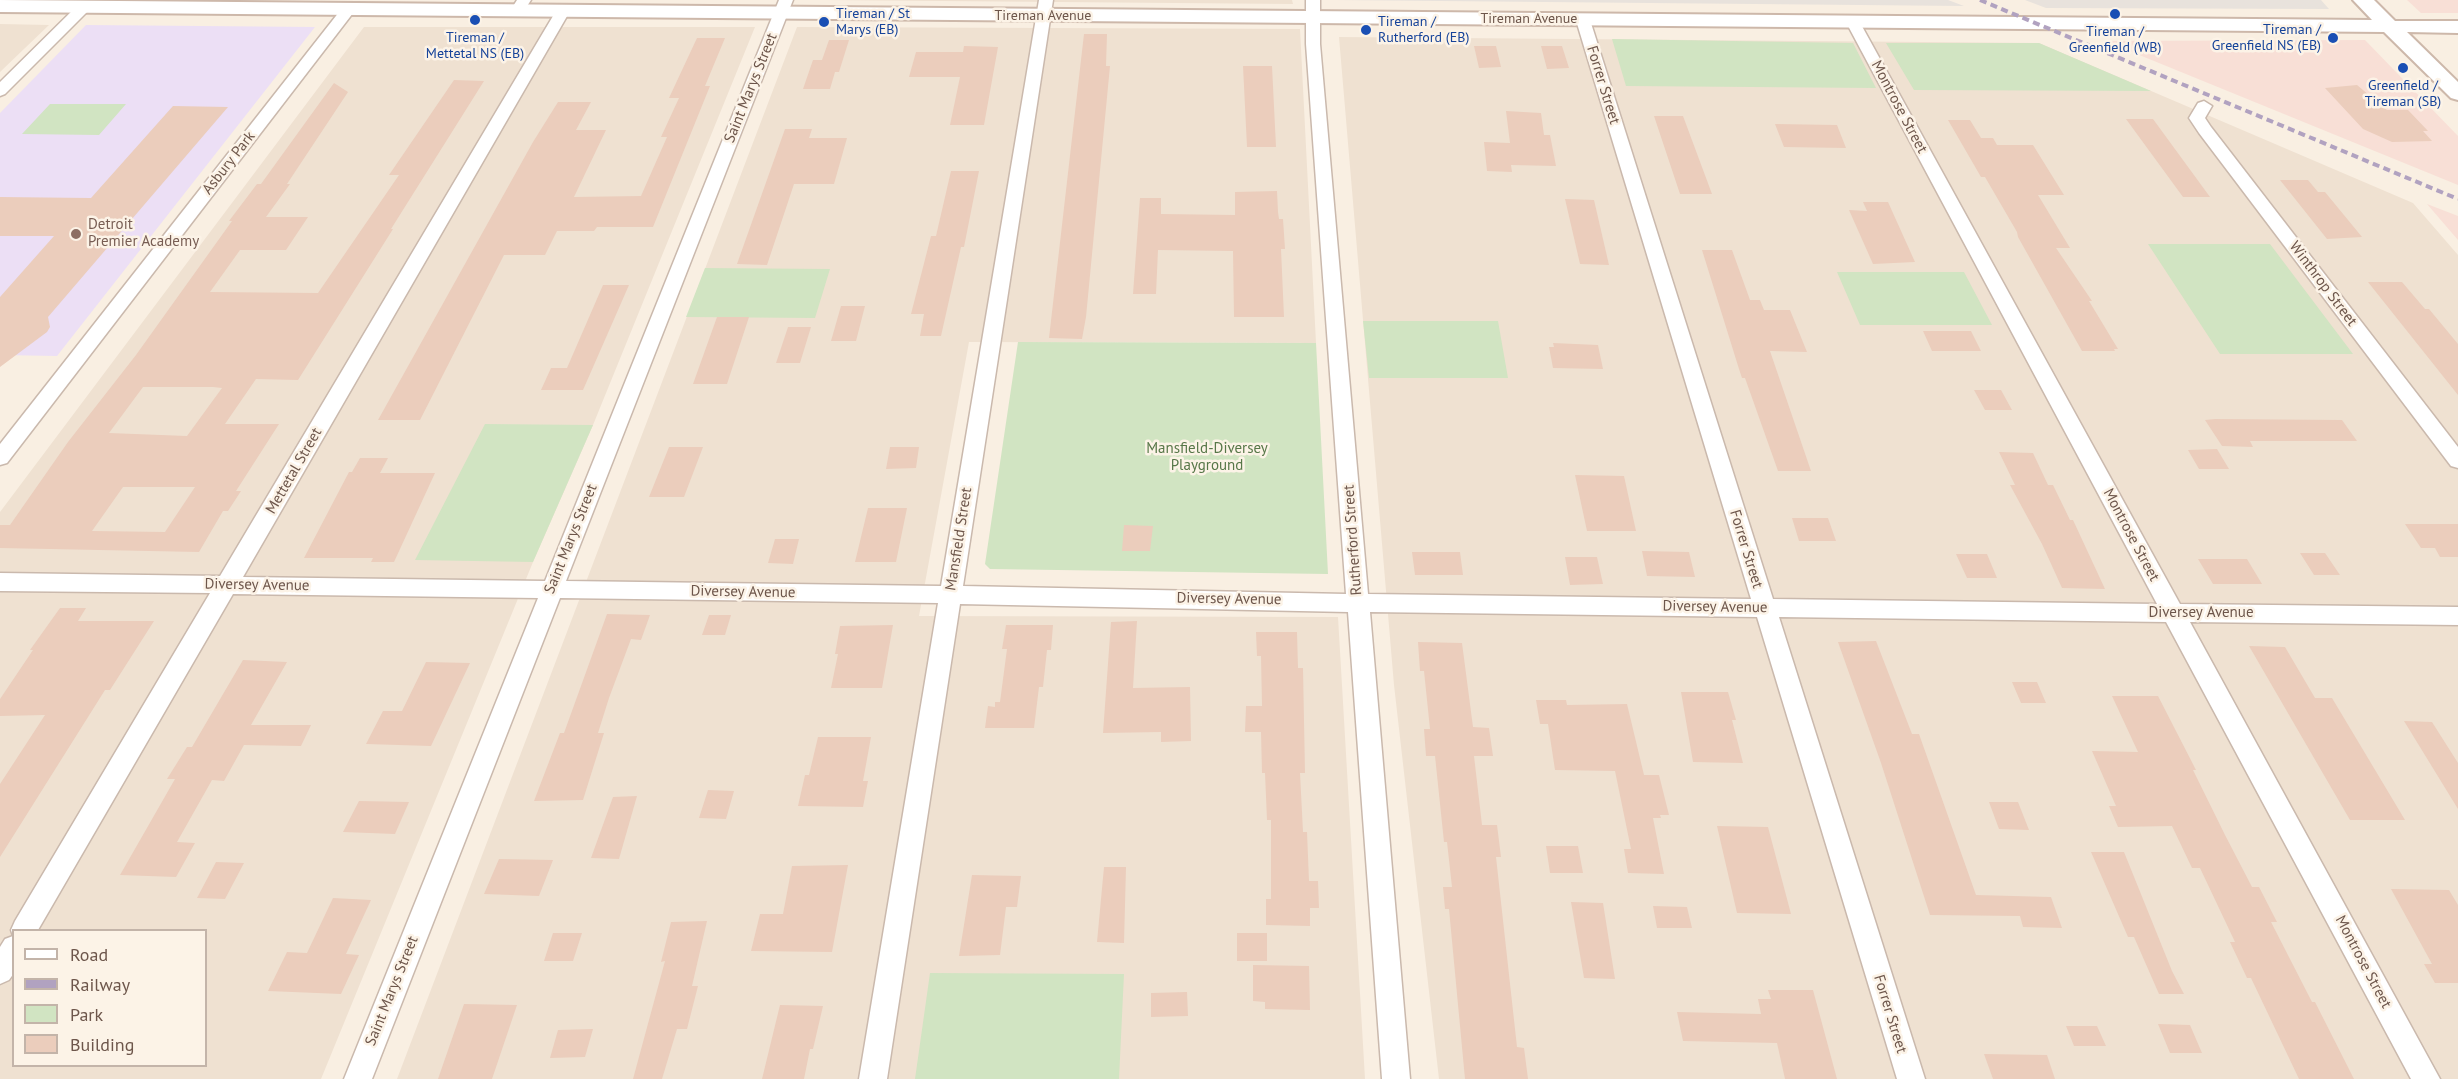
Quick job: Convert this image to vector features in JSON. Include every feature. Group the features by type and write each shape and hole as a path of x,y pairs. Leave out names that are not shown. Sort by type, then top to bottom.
{"street":[{"path":"2363,0 2458,94"},
{"path":"0,6 246,4 348,10 521,6"},
{"name":"Tireman Avenue","path":"521,6 563,11 783,7 1313,9 1583,20 2458,27"},
{"path":"0,91 84,7"},
{"name":"Saint Marys Street","path":"358,1079 783,7"},
{"name":"Mansfield Street","path":"873,1079 1045,8"},
{"name":"Rutherford Street","path":"1313,9 1313,44 1396,1079"},
{"name":"Asbury Park","path":"0,458 348,10"},
{"name":"Mettetal Street","path":"25,929 563,11"},
{"name":"Forrer Street","path":"1583,20 1911,1079"},
{"name":"Montrose Street","path":"1853,22 2426,1079"},
{"name":"Winthrop Street","path":"2204,106 2197,118 2205,130 2458,461"},
{"name":"Diversey Avenue","path":"0,582 2458,616"},
{"path":"0,971 12,951"}],"shaded area":[{"path":"824,0 1292,0 1293,4 1292,4"},
{"path":"1335,0 1948,0 1964,6"},
{"path":"2025,0 2321,0 2329,9 2046,8"},
{"path":"2407,0 2458,0 2458,13 2421,13"},
{"path":"0,24 49,25 0,72"},
{"name":"Detroit Premier Academy","path":"86,25 315,27 57,356 0,355 0,113"},
{"path":"364,27 755,27 593,425 533,562 321,1079 0,1079 0,512"},
{"path":"797,27 1300,29 1316,343 969,342 919,616 1338,617 1365,1079 397,1079"},
{"path":"1339,37 2039,43 2413,203 2458,255 2458,1079 1439,1079 1394,685"},
{"path":"2365,40 2458,136 2458,185 2105,41"},
{"path":"2427,204 2458,216 2458,240"}],"green space":[{"path":"1612,39 1853,43 1876,88 1626,86"},
{"path":"1886,43 2039,43 2151,91 1914,90"},
{"path":"50,104 126,104 99,135 22,134"},
{"path":"2148,244 2270,244 2353,354 2220,354"},
{"path":"705,268 830,269 815,318 686,317"},
{"path":"1837,272 1964,272 1992,325 1860,325"},
{"path":"1363,321 1498,321 1508,378 1369,378"},
{"name":"Mansfield-Diversey Playground","path":"1018,342 1316,343 1328,574 990,569 985,564"},
{"path":"485,424 593,425 533,562 415,560"},
{"path":"930,973 1124,974 1119,1079 915,1079"}],"building":[{"path":"1084,34 1107,34 1106,66 1110,66 1086,317 1082,339 1049,338"},
{"path":"697,38 725,38 705,86 710,86 653,227 597,227 594,231 557,231 545,255 504,255 420,420 378,420 533,142 558,102 591,102 576,130 606,130 574,197 641,196 667,137 661,137 679,98 669,98"},
{"path":"829,40 849,40 839,72 835,72 830,89 803,89 813,60 822,60"},
{"path":"964,46 998,47 984,125 950,125 960,77 909,77 916,52 963,52"},
{"path":"1474,46 1496,46 1501,67 1479,68"},
{"path":"1541,46 1562,46 1569,68 1547,69"},
{"path":"1243,66 1272,66 1276,147 1247,147"},
{"path":"454,80 484,81 298,380 256,379 225,424 279,424 236,491 241,491 228,511 223,511 199,552 0,548 0,525 10,525 68,442 136,355 232,221 229,221 257,184 261,184 334,83 348,92 287,184 290,184 266,217 308,217 286,250 240,250 210,292 318,293 399,175 389,175","holes":["143,387 213,387 222,388 187,436 109,433","123,487 195,487 165,532 92,531"]},
{"path":"2357,85 2387,110 2408,110 2428,131 2423,131 2432,141 2392,142 2363,129 2325,88"},
{"path":"173,106 228,107 48,317 50,327 47,332 0,367 0,297 54,236 0,236 0,197 91,198"},
{"path":"1506,111 1541,113 1544,135 1550,135 1556,166 1511,165 1512,172 1487,171 1484,142 1510,143"},
{"path":"1654,116 1683,116 1712,194 1680,194"},
{"path":"2126,119 2153,119 2210,197 2183,197"},
{"path":"1948,120 1970,120 1981,138 1993,138 1997,145 2033,145 2064,195 2038,195 2070,248 2056,248 2092,301 2089,301 2118,349 2114,349 2115,351 2082,351 2017,232 1985,177 1981,177"},
{"path":"1775,124 1837,125 1846,148 1784,147"},
{"path":"785,129 812,129 809,138 847,138 834,184 794,184 767,265 737,264"},
{"path":"951,171 979,171 964,247 961,247 941,336 920,336 924,314 911,314 931,236 936,236"},
{"path":"2280,180 2308,180 2318,192 2325,192 2362,237 2327,239"},
{"path":"1277,191 1279,219 1283,219 1285,249 1281,249 1284,317 1234,317 1233,251 1158,250 1156,294 1133,294 1140,198 1161,198 1161,214 1235,215 1235,192"},
{"path":"1565,199 1594,200 1609,265 1580,264"},
{"path":"1863,202 1888,202 1915,262 1873,264 1849,210 1867,211"},
{"path":"1702,250 1732,250 1750,300 1760,300 1764,310 1790,310 1807,352 1770,351 1811,471 1778,471 1745,378 1742,378"},
{"path":"2368,282 2402,282 2425,309 2429,309 2458,344 2458,395"},
{"path":"603,285 629,285 583,390 541,390 551,368 567,368"},
{"path":"841,306 865,306 856,341 831,341"},
{"path":"717,317 749,317 727,384 693,384"},
{"path":"788,327 811,327 800,363 776,363"},
{"path":"1923,331 1971,331 1981,351 1932,351"},
{"path":"1553,343 1598,345 1603,369 1553,368 1549,347 1554,347"},
{"path":"1974,390 2001,390 2012,410 1985,410"},
{"path":"2205,420 2342,420 2357,441 2250,441 2253,447 2222,446"},
{"path":"669,447 703,447 684,497 649,497"},
{"path":"890,447 919,447 916,468 886,469"},
{"path":"2217,449 2229,469 2199,469 2188,450"},
{"path":"1999,452 2033,453 2048,485 2053,485 2070,520 2073,520 2105,589 2062,588 2042,544 2010,485 2015,485"},
{"path":"360,458 388,458 380,473 435,473 394,562 371,562 373,558 304,558 349,472 352,472"},
{"path":"1575,475 1624,476 1636,531 1587,531"},
{"path":"868,508 907,508 896,562 855,562"},
{"path":"1792,518 1828,518 1836,541 1799,541"},
{"path":"2405,524 2458,524 2458,557 2440,557 2435,548 2421,548"},
{"path":"1124,525 1153,526 1150,551 1122,551"},
{"path":"775,539 799,539 793,564 768,563"},
{"path":"1642,551 1689,552 1695,577 1647,576"},
{"path":"1412,552 1460,552 1463,575 1415,575"},
{"path":"2300,553 2325,553 2340,575 2314,575"},
{"path":"1956,554 1987,554 1997,578 1967,578"},
{"path":"1565,557 1597,557 1603,584 1570,585"},
{"path":"2198,559 2247,559 2262,584 2213,584"},
{"path":"60,608 86,608 78,621 154,621 110,690 105,690 0,857 0,784 45,715 0,716 0,699 33,650 30,650"},
{"path":"607,614 650,615 641,640 631,639 609,698 598,733 604,733 583,800 534,801 560,733 564,733"},
{"path":"709,615 731,615 725,635 702,635"},
{"path":"1137,621 1133,688 1190,687 1191,741 1161,742 1161,732 1103,733 1111,622"},
{"path":"893,625 882,688 831,688 838,654 835,654 840,626"},
{"path":"1006,625 1053,625 1051,650 1047,650 1043,687 1039,687 1034,728 985,728 988,706 995,707 995,702 1000,702 1007,649 1002,649"},
{"path":"1256,632 1297,632 1298,668 1303,668 1305,773 1300,773 1303,832 1307,832 1309,881 1318,881 1319,908 1310,908 1310,926 1266,925 1266,899 1271,899 1271,820 1267,820 1261,732 1245,732 1246,706 1262,706 1261,656 1257,656"},
{"path":"1876,641 1912,734 1919,734 1976,895 2051,897 2062,928 2023,927 2020,916 1930,915 1881,763 1838,642"},
{"path":"1418,642 1462,643 1473,727 1489,728 1493,756 1474,756 1482,825 1497,825 1501,857 1496,857 1517,1047 1524,1048 1528,1079 1465,1079 1449,909 1445,909 1443,887 1452,887 1447,842 1444,842 1435,756 1426,756 1424,729 1430,729 1424,671 1420,671"},
{"path":"2249,646 2285,647 2315,698 2332,698 2405,820 2350,820"},
{"path":"243,660 287,662 251,725 311,725 301,746 244,745 224,781 212,780 177,842 195,843 176,877 120,875 175,779 167,779 187,747 192,747"},
{"path":"426,662 470,663 431,746 366,744 383,711 402,711"},
{"path":"2012,682 2037,682 2046,703 2021,703"},
{"path":"1681,692 1728,692 1736,720 1732,720 1743,763 1693,762"},
{"path":"2112,696 2158,696 2196,770 2193,770 2225,835 2252,887 2259,887 2277,922 2271,922 2354,1079 2299,1079 2251,978 2247,978 2230,942 2235,942 2200,868 2192,868 2172,826 2118,827 2109,806 2116,806 2092,751 2138,752"},
{"path":"1536,700 1566,700 1567,705 1627,704 1644,775 1659,775 1669,815 1653,818 1664,874 1628,873 1624,849 1631,849 1615,771 1555,770 1548,724 1540,724"},
{"path":"2404,721 2432,722 2458,763 2458,809"},
{"path":"818,737 871,737 863,781 868,781 863,807 798,806 805,775 809,775"},
{"path":"708,790 734,791 726,819 699,818"},
{"path":"637,796 619,859 591,858 613,797"},
{"path":"359,801 409,802 395,834 343,832"},
{"path":"1989,802 2018,802 2029,830 1999,829"},
{"path":"1717,826 1768,827 1791,914 1737,913"},
{"path":"1546,846 1578,846 1583,873 1550,873"},
{"path":"2091,852 2124,852 2172,971 2184,994 2159,994 2134,937 2128,937"},
{"path":"499,859 553,860 539,896 484,894"},
{"path":"216,862 244,863 225,899 197,898"},
{"path":"848,865 832,952 751,951 760,914 783,914 792,866"},
{"path":"1104,867 1126,867 1124,943 1097,942"},
{"path":"972,875 1021,876 1017,907 1006,907 1000,955 959,956"},
{"path":"2391,889 2449,890 2458,905 2458,983 2435,983 2424,964 2432,964"},
{"path":"333,898 371,900 346,954 359,955 341,994 268,991 287,952 307,953"},
{"path":"1571,902 1603,903 1615,979 1584,978"},
{"path":"1653,906 1687,907 1692,928 1657,928"},
{"path":"707,921 692,986 698,986 687,1029 677,1029 662,1079 633,1079 665,961 661,962 671,922"},
{"path":"553,933 582,933 573,961 544,961"},
{"path":"1237,933 1267,933 1267,961 1237,961"},
{"path":"1253,965 1309,966 1310,1010 1265,1009 1265,1002 1253,1001"},
{"path":"1768,990 1813,990 1837,1079 1785,1079 1777,1043 1683,1041 1677,1012 1761,1014 1758,999 1771,999"},
{"path":"1187,992 1188,1016 1151,1017 1151,993"},
{"path":"464,1004 517,1005 492,1079 438,1079"},
{"path":"780,1005 823,1006 804,1079 762,1079"},
{"path":"2158,1024 2190,1025 2202,1053 2170,1053"},
{"path":"2066,1026 2097,1026 2106,1046 2074,1046"},
{"path":"593,1029 585,1057 550,1058 558,1030"},
{"path":"1984,1054 2047,1055 2055,1079 1993,1079"}],"railway":[{"path":"1980,0 2458,199"}],"place":[{"name":"Tireman / Greenfield (WB)","path":"2115,14"},
{"name":"Tireman / Mettetal NS (EB)","path":"475,20"},
{"name":"Tireman / St Marys (EB)","path":"824,22"},
{"name":"Tireman / Rutherford (EB)","path":"1366,30"},
{"name":"Tireman / Greenfield NS (EB)","path":"2333,38"},
{"name":"Greenfield / Tireman (SB)","path":"2403,68"},
{"name":"Detroit Premier Academy","path":"76,234"}]}
